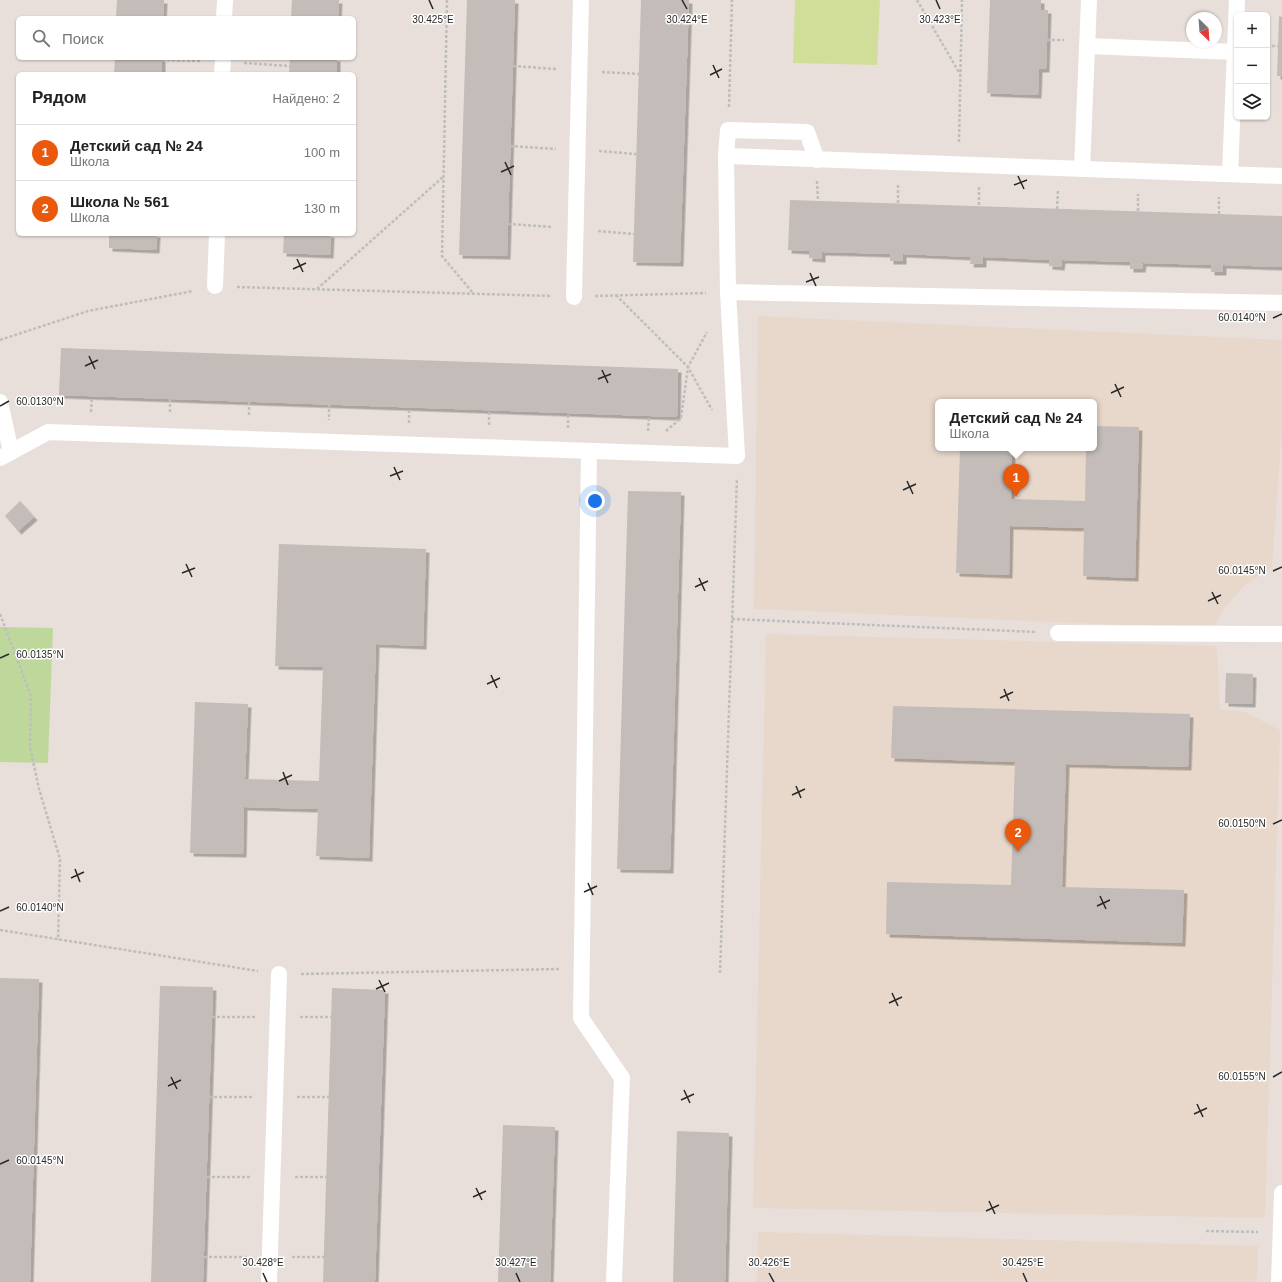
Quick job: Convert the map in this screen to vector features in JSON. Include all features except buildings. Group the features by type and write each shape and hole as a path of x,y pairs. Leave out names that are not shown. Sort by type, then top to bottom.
{"lane":[{"path":"224,16 225,0"},
{"path":"574,297 581,0"},
{"path":"1082,169 1089,0"},
{"path":"1235,48 1237,0"},
{"path":"1087,46 1234,52"},
{"path":"1230,174 1234,76"},
{"path":"0,402 6,455 48,432 737,456 728,292 726,156 728,130 807,132 817,160"},
{"path":"726,156 1282,176"},
{"path":"215,286 217,236"},
{"path":"728,292 1282,303"},
{"path":"589,450 581,1018 622,1078 614,1282"},
{"path":"1058,633 1282,634"},
{"path":"269,1282 279,974"},
{"path":"1280,1282 1282,1193"}],"path":[{"path":"447,0 442,256 473,294"},
{"path":"728,130 732,0"},
{"path":"917,0 960,76"},
{"path":"958,165 962,0"},
{"path":"1270,46 1278,46"},
{"path":"162,60 223,65 290,66"},
{"path":"317,289 443,177"},
{"path":"0,340 88,311 215,286 574,297 728,292"},
{"path":"616,295 688,367 714,415"},
{"path":"664,432 681,418 688,367 710,326"},
{"path":"720,973 737,456"},
{"path":"0,614 30,696 30,747 39,789 60,859 58,940"},
{"path":"732,619 1058,633"},
{"path":"1206,1231 1281,1233"}],"shaded area":[{"path":"758,316 1282,340 1282,427 1272,567 1243,587 1226,606 1212,629 754,609"},
{"path":"766,634 1217,646 1220,709 1245,712 1280,730 1265,1218 753,1208"},
{"path":"758,1232 1258,1246 1257,1282 757,1282"}],"green space":[{"path":"795,0 880,0 877,65 793,63"},
{"path":"0,627 53,628 48,763 0,762"}],"place":[{"name":"Детский сад № 24","path":"1016,497"},
{"name":"Школа № 561","path":"1018,852"}]}
